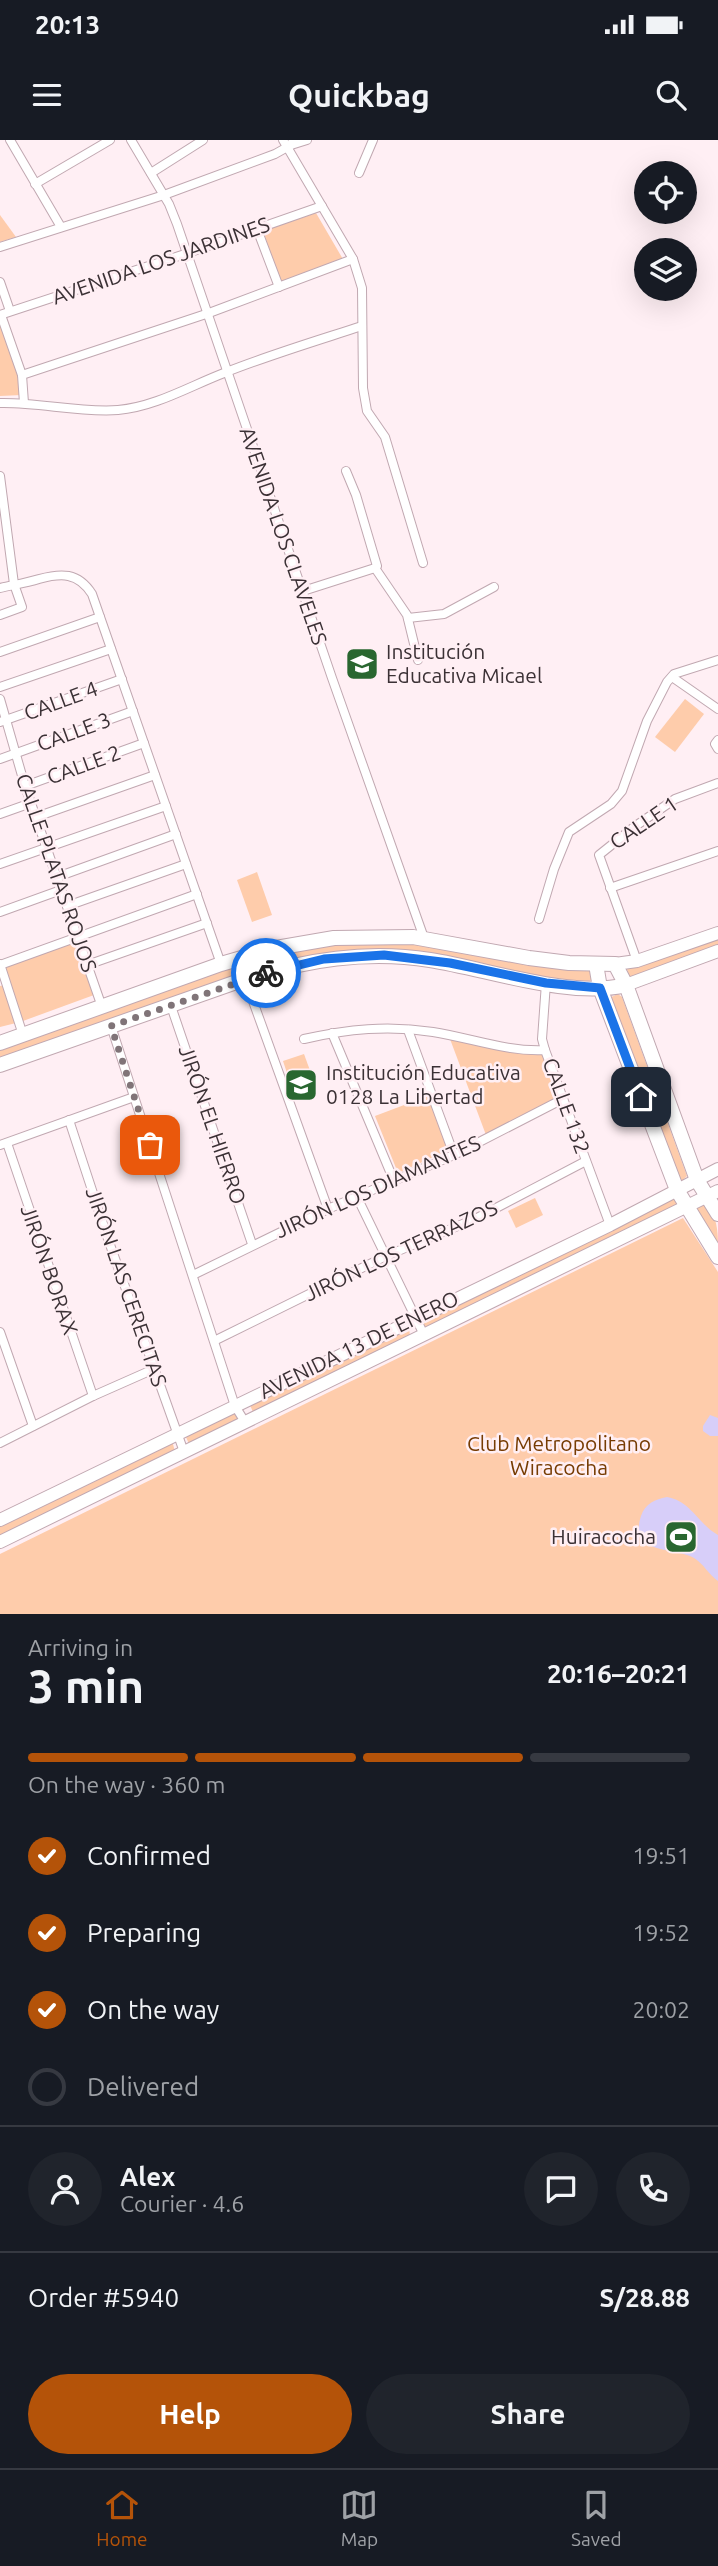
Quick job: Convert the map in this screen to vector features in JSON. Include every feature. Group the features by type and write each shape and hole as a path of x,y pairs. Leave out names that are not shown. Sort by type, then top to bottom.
{"main road":[{"path":"0,1043 221,964 276,948 334,938 387,935 424,938 529,958 615,964 637,961 718,933"},
{"path":"0,1065 245,979 305,962 384,955 450,963 546,983 600,988 626,985 718,951"},
{"path":"596,964 600,988 677,1190 718,1257"},
{"path":"615,964 626,985 697,1180 712,1194 718,1214"},
{"name":"AVENIDA 13 DE ENERO","path":"0,1520 610,1225 718,1169"},
{"name":"AVENIDA 13 DE ENERO","path":"0,1542 712,1194"}],"street":[{"path":"10,140 61,227"},
{"path":"35,184 110,140"},
{"name":"AVENIDA LOS CLAVELES","path":"131,140 164,195 188,253 424,938"},
{"path":"151,173 203,140"},
{"path":"0,247 164,195 275,154 289,143 307,140"},
{"path":"359,173 373,140"},
{"path":"289,143 321,206 353,259 362,288 363,388 367,411 385,437 423,563"},
{"name":"AVENIDA LOS JARDINES","path":"4,314 321,206"},
{"path":"257,229 279,287"},
{"path":"22,375 209,313 353,259"},
{"path":"0,282 4,314 22,375 23,403"},
{"path":"0,403 92,410 118,410 145,405 227,372 362,326"},
{"path":"346,471 371,544 377,566 375,568 408,618 418,660"},
{"path":"0,478 4,541 22,607 0,615"},
{"path":"303,591 375,568"},
{"path":"0,588 58,574 78,578 92,594 221,964"},
{"path":"408,618 444,614 494,587"},
{"path":"0,652 100,617"},
{"path":"0,687 111,649"},
{"path":"540,919 554,869 569,832 618,797 647,721 667,682 694,666 718,660"},
{"path":"672,677 718,709"},
{"name":"CALLE 4","path":"3,721 122,679"},
{"name":"CALLE PLATAS ROJOS","path":"0,699 3,721 102,1007"},
{"name":"CALLE 3","path":"0,759 133,711"},
{"path":"718,740 715,744 718,748"},
{"name":"CALLE 2","path":"25,786 144,743"},
{"path":"36,817 155,775"},
{"name":"CALLE 1","path":"637,961 598,855 675,799 718,783"},
{"path":"0,814 31,803"},
{"path":"0,864 166,806"},
{"path":"57,877 176,834"},
{"path":"610,888 718,851"},
{"path":"67,906 186,864"},
{"path":"0,912 61,890"},
{"path":"23,1035 1,969 77,936 197,894"},
{"path":"87,965 207,923"},
{"path":"245,979 328,1209"},
{"name":"CALLE 132","path":"546,983 542,1039 610,1225"},
{"name":"JIRÓN EL HIERRO","path":"171,1006 252,1244"},
{"path":"111,1026 216,1340 235,1406 245,1422"},
{"path":"304,1039 370,1028 433,1032 515,1049 545,1050"},
{"path":"408,1030 454,1155"},
{"path":"332,1033 394,1181"},
{"path":"3,1144 134,1097"},
{"name":"JIRÓN LOS DIAMANTES","path":"194,1275 252,1244 454,1155 563,1099"},
{"name":"JIRÓN LAS CERECITAS","path":"69,1120 184,1452"},
{"name":"JIRÓN BORAX","path":"3,1144 93,1396"},
{"name":"JIRÓN LOS TERRAZOS","path":"216,1340 386,1256 477,1217 586,1161"},
{"path":"357,1197 424,1335"},
{"path":"0,1332 33,1426"},
{"path":"0,1443 154,1369"}],"green space":[{"path":"316,213 344,261 281,283 263,231"},
{"path":"0,215 16,237 0,242"},
{"path":"0,323 21,376 22,395 0,396"},
{"path":"685,699 704,714 675,752 655,737"},
{"path":"257,872 272,915 252,922 237,880"},
{"path":"718,936 718,947 629,977 629,967"},
{"path":"384,940 591,970 591,980 587,983 338,954 0,1060 0,1047 211,973 303,947"},
{"path":"74,943 94,995 23,1021 5,966"},
{"path":"5,985 16,1023 0,1027 0,986"},
{"path":"618,994 622,997 687,1176 680,1183 609,998"},
{"path":"450,1039 515,1053 543,1054 559,1096 486,1135"},
{"path":"304,1054 316,1087 294,1094 283,1061"},
{"path":"428,1096 449,1150 398,1173 375,1116"},
{"path":"535,1198 543,1215 516,1228 508,1211"},
{"path":"673,1198 678,1206 424,1330 420,1323"},
{"path":"702,1203 714,1218 718,1250 694,1207"},
{"name":"Club Metropolitano Wiracocha","path":"683,1218 718,1272 718,1614 0,1614 0,1554"},
{"path":"409,1327 410,1337 253,1412 249,1403"},
{"path":"233,1411 239,1421 190,1446 185,1435"},
{"path":"172,1440 175,1452 0,1538 0,1524"}],"shaded area":[{"path":"710,1415 718,1418 718,1436 710,1436 703,1431"},
{"name":"Huiracocha","path":"667,1497 682,1503 718,1535 718,1581 694,1558 656,1548 641,1538 639,1529 645,1508 658,1499"}],"way so far":[{"path":"150,1145 111,1026 266,973"}],"place":[{"name":"Institución Educativa Micael","path":"362,664"},
{"name":"Institución Educativa 0128 La Libertad","path":"301,1085"},
{"name":"Huiracocha","path":"681,1537"}],"route":[{"path":"266,973 324,959 384,955 428,959 546,983 600,988 641,1097"}]}
